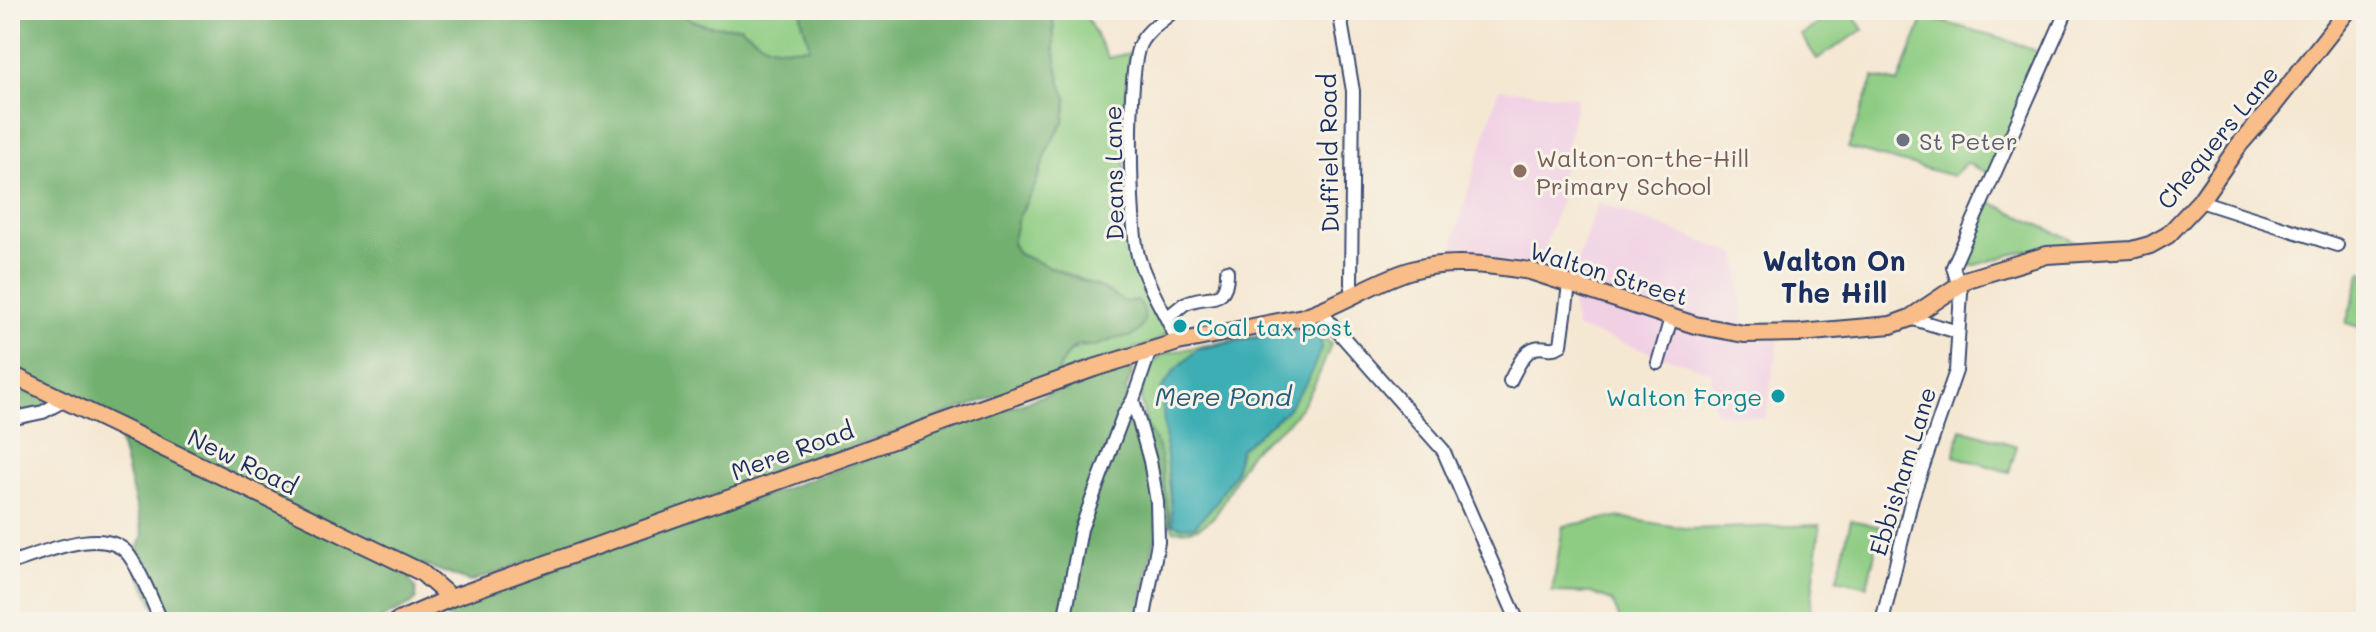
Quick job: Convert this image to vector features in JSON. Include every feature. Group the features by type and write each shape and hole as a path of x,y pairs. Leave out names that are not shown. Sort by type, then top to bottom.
{"main road":[{"name":"Chequers Lane","path":"1958,284 1981,273 2047,255 2132,250 2168,235 2200,201 2239,145 2348,10"},
{"name":"Walton Street","path":"1150,350 1263,327 1323,311 1413,269 1443,265 1509,267 1530,271 1671,318 1744,334 1800,333 1891,325 1910,318 1958,284"},
{"name":"Mere Road","path":"396,622 451,598 1150,350"},
{"name":"New Road","path":"10,374 421,572 451,598"}],"street":[{"name":"Deans Lane","path":"1175,10 1150,30 1138,47 1132,116 1135,246 1149,285 1168,317 1178,342"},
{"name":"Duffield Road","path":"1339,10 1353,91 1351,283 1354,296"},
{"name":"Ebbisham Lane","path":"1882,622 1912,498 1956,371 1961,293 1953,267 2067,10"},
{"path":"2200,201 2337,245"},
{"path":"1168,317 1184,305 1221,294 1226,288 1227,271"},
{"path":"1510,381 1527,352 1535,348 1554,350 1561,345 1569,285"},
{"path":"1323,311 1443,450 1518,622"},
{"path":"1658,363 1671,318"},
{"path":"1910,318 1958,332"},
{"path":"1064,622 1081,529 1150,350"},
{"path":"1133,400 1150,461 1157,502 1158,542 1143,622"},
{"path":"10,419 43,412 63,401"},
{"path":"10,563 85,541 115,543 126,551 134,564 162,622"}],"shaded area":[{"name":"Walton-on-the-Hill Primary School","path":"1499,89 1577,97 1560,186 1563,194 1538,266 1452,257 1456,231"},
{"path":"1598,202 1738,255 1744,334 1780,332 1765,419 1715,412 1711,372 1576,328 1569,285"}],"green space":[{"path":"10,10 678,10 699,23 740,26 765,44 787,48 809,47 802,10 1053,10 1054,48 1067,99 1064,122 1050,144 1035,185 1018,218 1012,243 1018,254 1103,289 1125,302 1137,301 1143,310 1144,320 1140,330 1130,337 1071,349 1057,375 470,582 422,564 409,579 416,589 416,599 375,622 162,622 134,564 143,534 116,426 63,401 10,419"},
{"path":"678,10 802,10 810,48 765,44 740,26 707,25 692,20"},
{"path":"1053,10 1088,10 1086,16 1108,58 1130,53 1124,119 1126,230 1134,263 1154,312 1166,326 1166,333 1158,341 1058,374 1062,362 1074,350 1116,338 1137,301 1125,302 1103,289 1018,254 1012,243 1018,218 1035,185 1050,144 1064,122 1067,99 1054,48"},
{"path":"1840,10 1850,10 1863,30 1817,59 1801,35"},
{"path":"1924,17 2002,38 2043,54 1990,174 1966,163 1953,176 1848,148 1874,77 1898,83"},
{"path":"1990,202 2080,244 2024,251 1972,266 1964,260"},
{"path":"2362,271 2366,272 2366,329 2346,323"},
{"name":"Mere Pond","path":"1308,325 1331,344 1308,396 1287,423 1249,455 1213,517 1190,530 1173,530 1141,402 1144,381 1151,367 1166,353"},
{"path":"1136,362 1126,391 1159,448 1170,524 1154,542 1138,622 454,622 436,614 488,591"},
{"path":"1961,429 2017,446 2009,472 1954,456"},
{"path":"1616,517 1690,529 1820,525 1809,622 1621,622 1612,601 1591,593 1552,592 1563,526"},
{"path":"1851,520 1881,527 1867,586 1837,579"}],"water":[{"name":"Mere Pond","path":"1304,328 1319,336 1322,346 1308,381 1286,411 1240,449 1235,472 1216,503 1195,526 1173,524 1161,390 1174,371 1198,349"}],"place":[{"name":"St Peter","path":"1903,140"},
{"name":"Walton-on-the-Hill Primary School","path":"1520,171"},
{"name":"Coal tax post","path":"1180,326"},
{"name":"Walton Forge","path":"1778,396"}],"district":[{"name":"Walton On The Hill","path":"1834,276"}]}
